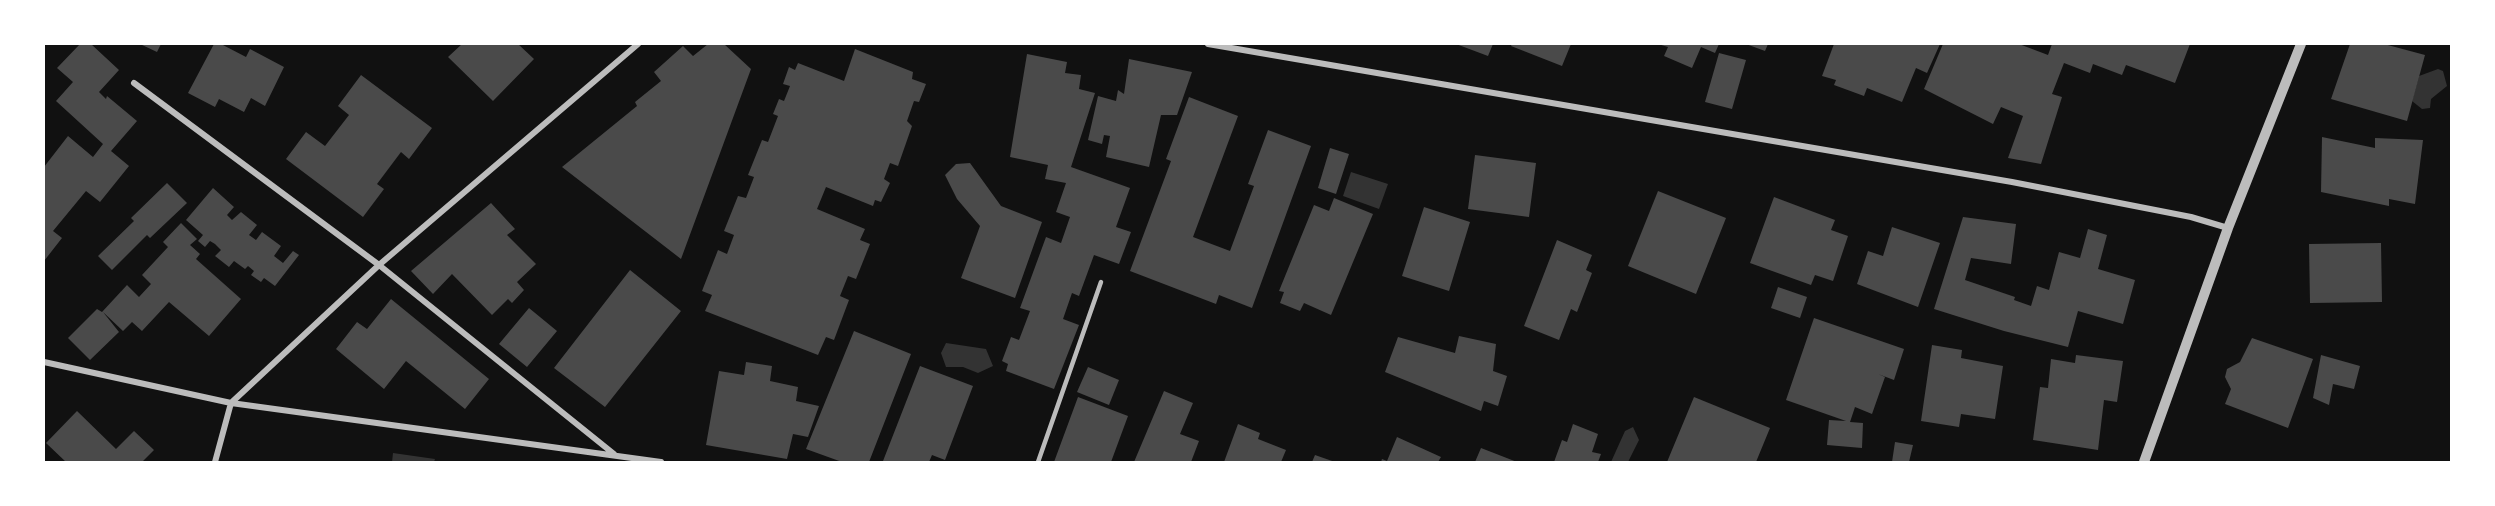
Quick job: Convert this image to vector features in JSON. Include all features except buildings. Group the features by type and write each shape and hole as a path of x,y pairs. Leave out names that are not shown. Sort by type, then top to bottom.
{"street":[{"path":"215,462 231,403 379,265 638,44"},
{"path":"1208,44 2012,182 2191,217 2228,228"},
{"path":"2144,462 2228,228 2301,44"},
{"path":"134,83 379,265 614,454"},
{"path":"44,362 231,403 661,462"}],"lane":[{"path":"1038,462 1101,282"}],"shaded area":[{"path":"2438,69 2443,71 2447,86 2431,99 2430,108 2422,109 2412,101 2419,76"},
{"path":"1351,172 1388,184 1379,209 1343,196"},
{"path":"946,343 986,349 993,366 978,373 963,367 946,367 941,353"},
{"path":"1633,427 1639,440 1628,462 1611,462 1625,431"},
{"path":"393,453 435,459 434,462 392,462"}]}
